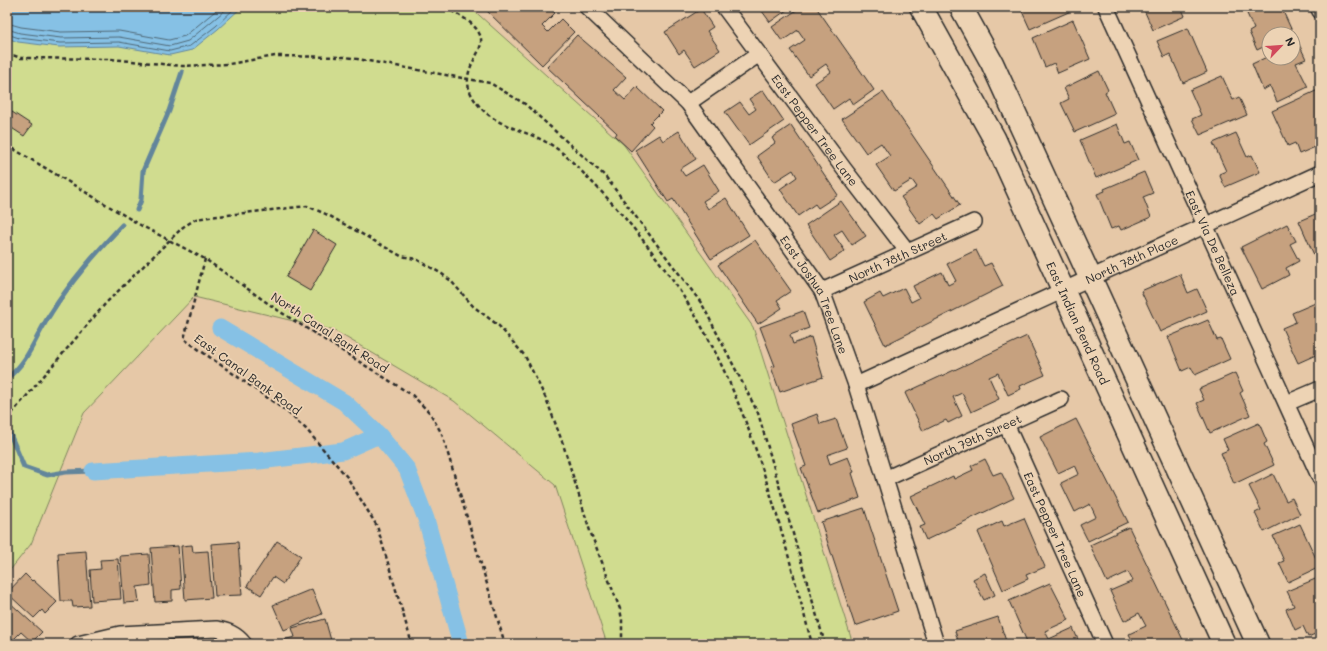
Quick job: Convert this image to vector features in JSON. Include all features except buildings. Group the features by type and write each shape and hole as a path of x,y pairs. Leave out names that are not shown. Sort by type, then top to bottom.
{"main road":[{"name":"East Indian Bend Road","path":"921,7 994,138 1224,644"},
{"path":"961,7 992,63 1258,644"}],"street":[{"name":"East Joshua Tree Lane","path":"587,7 688,103 822,291 856,385 936,644"},
{"name":"East Pepper Tree Lane","path":"724,7 908,252"},
{"name":"East Via De Belleza","path":"1106,7 1320,478"},
{"path":"1318,7 1320,11"},
{"path":"688,103 759,54"},
{"name":"North 78th Place","path":"856,385 1320,173"},
{"name":"North 78th Street","path":"822,291 974,222"},
{"path":"1287,403 1320,389"},
{"name":"North 79th Street","path":"885,479 1061,399"},
{"name":"East Pepper Tree Lane","path":"1006,424 1105,644"},
{"path":"78,644 120,634 209,630 229,632 241,640"}],"path":[{"path":"445,7 474,27 480,34 481,43 467,77 467,86 473,97 492,118 507,126 548,142 563,153 594,185 652,254 697,320 718,357 747,426 764,472 812,644"},
{"path":"7,53 21,58 111,59 182,66 229,64 275,56 346,57 467,77 490,83 525,104 605,176 702,304 758,413 826,644"},
{"name":"North Canal Bank Road","path":"7,145 142,226 205,259 279,310 412,396 430,412 444,441 505,644"},
{"path":"7,420 106,303 183,227 196,219 307,206 328,215 401,256 416,259 451,281 473,306 499,326 525,356 547,400 590,531 620,609 622,620 622,644"},
{"name":"East Canal Bank Road","path":"205,259 184,339 286,411 306,429 347,477 377,526 412,644"}],"green space":[{"path":"7,7 470,7 624,145 753,327 853,644 607,644 555,485 454,401 335,331 194,297 84,413 31,544 7,574"}],"water":[{"path":"7,7 242,7 192,50 170,55 119,46 59,47 18,42 7,38"}],"waterway":[{"path":"137,210 141,200 143,171 169,111 182,72"},
{"path":"7,378 15,372 27,356 46,321 75,278 122,225"},
{"path":"220,328 344,402 379,435 407,469 426,519 461,644"},
{"path":"7,427 24,467 47,475 66,472 93,471"},
{"path":"93,471 259,461 343,451 379,435"}]}
